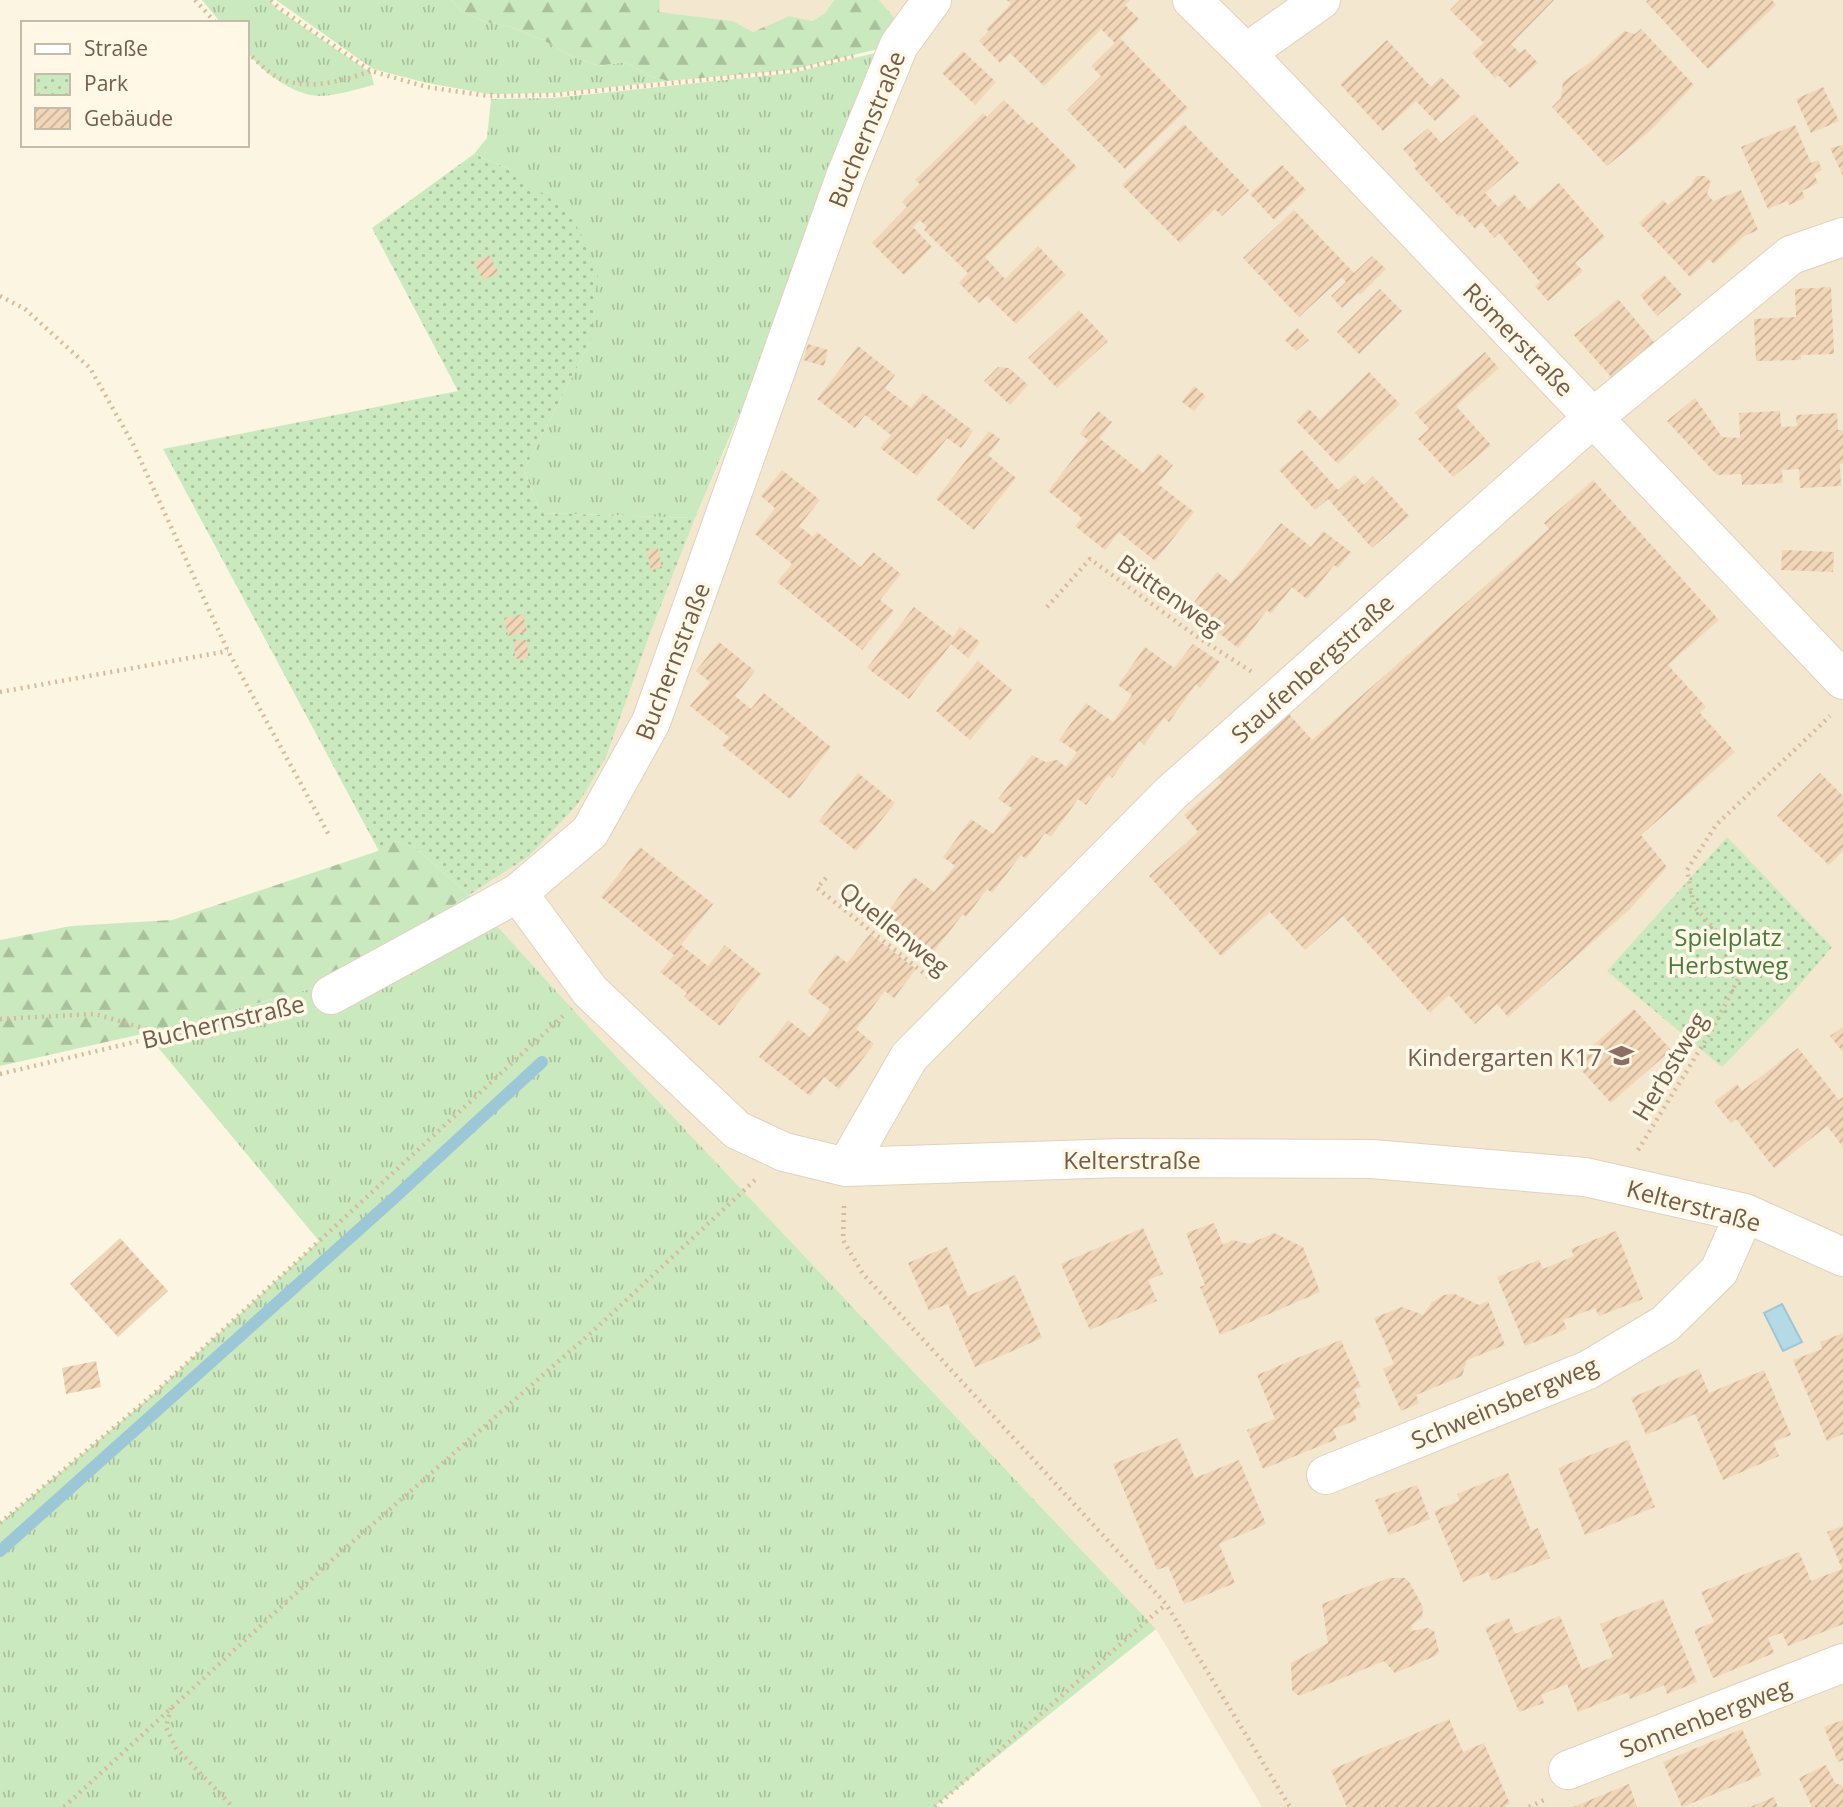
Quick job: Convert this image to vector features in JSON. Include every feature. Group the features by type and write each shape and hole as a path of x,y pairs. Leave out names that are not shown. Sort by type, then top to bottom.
{"street":[{"name":"Buchernstraße","path":"331,995 518,893 590,832 652,722 845,177 899,45 932,0"},
{"name":"Römerstraße","path":"1192,0 1594,417 1838,696"},
{"path":"1246,53 1321,0"},
{"name":"Staufenbergstraße","path":"846,1167 909,1057 1170,793 1594,417 1791,256 1843,237"},
{"name":"Kelterstraße","path":"518,893 590,991 737,1130 784,1152 846,1167 1106,1158 1372,1159 1585,1177 1745,1213 1843,1256"},
{"name":"Schweinsbergweg","path":"1326,1475 1588,1370 1665,1324 1719,1271 1745,1213"},
{"name":"Sonnenbergweg","path":"1568,1770 1843,1663"}],"path":[{"path":"195,0 214,21"},
{"path":"271,0 371,71 427,86 488,96 554,95 791,71 899,45"},
{"path":"248,53 277,77 304,85 342,81 371,71"},
{"path":"0,296 25,309 90,368 133,444 228,651 329,835"},
{"name":"Büttenweg","path":"1047,607 1090,559 1196,636 1284,693"},
{"path":"0,692 228,651"},
{"name":"Herbstweg","path":"1617,1184 1712,1030 1738,979 1724,940 1694,906 1687,870 1716,825 1838,696"},
{"name":"Quellenweg","path":"826,878 817,888 961,1003"},
{"path":"0,1523 149,1398 590,991"},
{"name":"Buchernstraße","path":"0,1074 331,995"},
{"path":"0,1019 95,1014 166,1034"},
{"path":"64,1807 332,1560 592,1332 784,1152"},
{"path":"846,1167 843,1240 863,1274 1166,1604 1290,1807"},
{"path":"935,1807 1166,1604"},
{"path":"172,1706 166,1727 176,1748 233,1807"}],"shaded area":[{"path":"660,0 834,0 825,13 813,21 789,16 753,32 733,21 658,12"},
{"path":"879,0 1843,0 1843,1807 1262,1807 1156,1629 597,1036 469,895 529,855 578,804 649,636 695,518 903,44 899,23"}],"green space":[{"path":"202,0 269,0 277,9 371,73 374,85 321,96 300,92 279,82 248,53 248,21 219,21"},
{"path":"276,0 452,0 461,11 543,40 569,55 599,66 625,62 650,76 668,81 554,93 489,94 427,83 373,69"},
{"path":"452,0 660,0 659,12 733,21 753,32 789,16 813,21 825,13 834,0 879,0 899,23 899,44 790,70 668,81 650,76 625,62 599,66 569,55 543,40 461,11"},
{"path":"896,48 695,518 541,513 524,470 590,342 511,170 474,154 487,138 491,99 554,98 792,73"},
{"path":"474,154 511,170 571,214 598,273 590,342 524,470 541,513 695,518 606,757 578,804 529,856 469,895 412,845 393,841 379,851 163,449 458,391 372,228"},
{"name":"Spielplatz Herbstweg","path":"1727,837 1832,947 1781,1006 1722,1067 1607,971"},
{"path":"393,841 412,845 469,895 328,984 146,1033 0,1066 0,940 71,926 172,920 378,851"},
{"path":"469,895 597,1036 1156,1629 934,1807 0,1807 0,1523 149,1398 319,1241 146,1033 328,984"}],"water":[{"path":"1782,1304 1802,1342 1783,1351 1764,1313"}],"building":[{"path":"1007,0 1130,0 1125,5 1139,19 1120,38 1188,108 1125,169 1067,110 1101,76 1091,66 1115,43 1101,29 1044,86 1010,53 1000,63 979,41 989,31 986,29 1011,4"},
{"path":"1460,0 1554,0 1511,44 1520,53 1525,49 1538,63 1510,88 1498,75 1495,78 1472,53 1484,43 1450,10"},
{"path":"1772,0 1776,5 1708,69 1646,2"},
{"path":"1641,29 1694,85 1650,131 1607,166 1552,107 1561,98 1563,82 1592,61 1624,31 1635,34"},
{"path":"1387,40 1431,87 1441,77 1461,97 1435,121 1416,101 1383,131 1340,84"},
{"path":"963,51 996,82 975,105 942,73"},
{"path":"1823,87 1839,121 1811,133 1796,99"},
{"path":"1004,100 1029,125 1032,122 1077,167 985,257 1005,279 1038,246 1066,275 1016,324 987,296 979,303 959,283 968,273 924,230 927,227 920,220 913,227 932,247 904,275 872,243 907,207 902,202 920,184 915,180 983,113 987,117"},
{"path":"1474,114 1519,163 1485,193 1498,207 1514,194 1528,210 1559,183 1605,237 1575,263 1583,271 1548,301 1535,286 1540,282 1499,233 1494,238 1481,222 1475,229 1462,214 1459,217 1414,168 1417,165 1403,149 1428,128 1441,143"},
{"path":"1184,124 1249,190 1222,216 1215,209 1180,243 1122,185"},
{"path":"1795,125 1811,163 1818,160 1822,170 1814,174 1818,183 1802,191 1805,198 1789,205 1787,201 1768,209 1741,147"},
{"path":"1843,145 1843,176 1830,148"},
{"path":"1282,165 1306,190 1274,220 1250,194"},
{"path":"1696,176 1705,176 1711,182 1707,194 1713,201 1741,190 1758,230 1744,236 1714,264 1709,259 1690,277 1639,223 1663,200 1668,205 1691,186"},
{"path":"1294,210 1354,273 1372,256 1386,269 1360,295 1358,293 1342,308 1331,296 1346,282 1342,277 1299,317 1243,258"},
{"path":"489,255 499,273 483,280 474,262"},
{"path":"1664,275 1682,295 1657,316 1640,295"},
{"path":"1831,287 1834,354 1801,355 1801,360 1756,361 1754,319 1796,317 1795,289"},
{"path":"1380,289 1402,311 1359,354 1337,332"},
{"path":"1618,299 1654,342 1612,378 1574,335"},
{"path":"1079,310 1108,341 1057,388 1028,358"},
{"path":"1297,328 1309,340 1296,351 1285,340"},
{"path":"808,344 828,350 824,366 803,360"},
{"path":"858,346 895,375 885,388 911,408 923,393 973,431 961,448 947,438 917,476 880,448 891,435 865,415 855,428 817,399"},
{"path":"1485,352 1499,368 1456,406 1491,445 1453,477 1418,439 1429,429 1415,413"},
{"path":"998,367 1009,368 1028,385 1010,405 984,381"},
{"path":"1369,372 1400,404 1338,464 1296,421 1309,409 1320,420"},
{"path":"1194,386 1206,396 1194,411 1182,402"},
{"path":"1695,398 1722,437 1740,438 1739,413 1780,411 1781,427 1797,426 1796,415 1837,413 1838,430 1843,430 1841,486 1800,488 1799,469 1782,470 1783,483 1742,485 1741,474 1717,475 1667,421"},
{"path":"1098,411 1112,422 1099,438 1143,473 1158,453 1173,465 1158,484 1194,512 1155,561 1119,532 1105,550 1075,526 1082,518 1048,491 1088,440 1080,434"},
{"path":"989,431 1000,439 988,455 1016,478 974,530 936,499"},
{"path":"1302,450 1338,490 1355,475 1364,485 1373,476 1409,516 1372,548 1328,499 1315,510 1279,470"},
{"path":"782,470 820,500 799,526 813,537 817,532 861,567 873,552 901,574 880,600 894,611 862,650 777,582 792,564 755,534 775,508 761,496"},
{"path":"1593,480 1719,620 1668,665 1706,707 1700,713 1735,752 1641,835 1667,867 1630,909 1508,1017 1497,1004 1475,1024 1449,995 1430,1013 1343,916 1305,950 1270,912 1221,956 1149,876 1198,832 1184,815 1222,782 1218,777 1289,714 1312,740 1549,529 1544,523"},
{"path":"1281,523 1311,547 1323,531 1351,552 1338,568 1334,565 1307,599 1292,587 1271,614 1267,610 1238,648 1189,609 1217,572 1231,583"},
{"path":"658,548 662,568 651,570 647,550"},
{"path":"1782,550 1834,552 1833,572 1781,570"},
{"path":"914,607 953,637 960,627 980,642 968,658 951,644 909,699 867,668"},
{"path":"523,614 527,632 508,636 504,618"},
{"path":"527,640 528,658 515,659 514,641"},
{"path":"719,642 755,671 735,696 751,709 764,693 831,747 790,799 722,745 729,737 690,706 710,682 696,671"},
{"path":"1193,644 1220,662 1200,688 1196,684 1169,722 1164,718 1144,745 1139,741 1112,778 1108,775 1086,805 1078,799 1051,837 1045,833 1026,859 1021,855 992,893 987,889 966,917 963,914 934,951 885,915 914,877 934,892 955,866 943,857 971,819 993,834 1012,808 998,799 1032,755 1045,762 1057,760 1066,767 1077,752 1059,740 1086,703 1113,722 1132,695 1118,685 1145,647 1174,668"},
{"path":"978,661 1012,690 970,740 936,711"},
{"path":"858,773 895,803 856,851 819,821"},
{"path":"1820,773 1843,796 1843,851 1829,865 1777,816"},
{"path":"640,847 713,904 681,945 708,966 725,945 761,974 720,1026 684,997 687,993 660,972 674,955 601,897"},
{"path":"870,934 916,969 894,998 885,991 856,1029 874,1044 839,1089 824,1077 810,1096 759,1057 788,1020 810,1037 830,1009 807,992 836,954 847,963"},
{"name":"Kindergarten K17","path":"1634,1009 1671,1050 1611,1103 1574,1062"},
{"path":"1843,1027 1843,1052 1830,1036"},
{"path":"1798,1048 1839,1100 1843,1097 1843,1147 1827,1126 1774,1168 1736,1119 1731,1123 1714,1102 1737,1084 1742,1091"},
{"path":"1214,1223 1223,1245 1232,1240 1249,1244 1274,1233 1303,1247 1320,1292 1220,1335 1200,1287 1205,1285 1186,1233"},
{"path":"1143,1228 1163,1274 1148,1280 1157,1301 1090,1330 1061,1264"},
{"path":"1616,1231 1643,1299 1599,1316 1595,1308 1563,1320 1567,1329 1525,1346 1497,1277 1539,1260 1543,1269 1574,1256 1571,1249"},
{"path":"120,1238 168,1291 118,1337 70,1284"},
{"path":"947,1247 968,1296 1015,1275 1042,1338 975,1367 948,1304 929,1311 908,1263"},
{"path":"1455,1294 1479,1305 1488,1301 1505,1345 1467,1360 1462,1376 1416,1395 1419,1403 1401,1411 1383,1369 1394,1364 1374,1318 1402,1307 1423,1315 1432,1302 1444,1295"},
{"path":"1843,1333 1843,1434 1827,1441 1793,1360 1822,1349 1820,1342"},
{"path":"1341,1340 1361,1387 1354,1389 1361,1407 1353,1410 1357,1420 1333,1429 1337,1439 1263,1469 1247,1430 1275,1419 1257,1375"},
{"path":"96,1361 101,1387 66,1394 62,1368"},
{"path":"1699,1369 1709,1393 1764,1370 1791,1435 1773,1442 1779,1456 1723,1480 1695,1414 1646,1435 1631,1398"},
{"path":"1178,1438 1195,1478 1239,1460 1266,1524 1219,1544 1235,1583 1184,1604 1168,1566 1157,1570 1113,1464"},
{"path":"1628,1440 1655,1507 1585,1535 1558,1468"},
{"path":"1508,1473 1531,1531 1538,1528 1550,1558 1492,1581 1488,1572 1463,1582 1434,1511 1459,1501 1457,1494"},
{"path":"1417,1485 1430,1519 1389,1535 1375,1500"},
{"path":"1843,1526 1843,1624 1788,1646 1782,1633 1768,1638 1774,1653 1713,1678 1694,1630 1714,1622 1701,1592 1799,1552 1811,1581 1842,1569 1827,1532"},
{"path":"1389,1578 1405,1578 1410,1583 1423,1607 1422,1617 1412,1625 1411,1631 1428,1628 1434,1631 1439,1652 1395,1673 1384,1661 1299,1696 1292,1690 1291,1663 1328,1643 1322,1604"},
{"path":"1663,1599 1697,1682 1667,1694 1664,1685 1630,1699 1628,1692 1578,1712 1567,1684 1541,1695 1544,1703 1519,1712 1485,1628 1509,1618 1515,1634 1560,1616 1582,1670 1613,1657 1600,1624"},
{"path":"1449,1719 1463,1752 1484,1743 1510,1804 1503,1807 1347,1807 1331,1770"},
{"path":"1843,1720 1843,1760 1838,1762 1824,1727"},
{"path":"1742,1729 1762,1775 1682,1807 1663,1762"},
{"path":"1826,1765 1835,1783 1843,1786 1843,1807 1812,1807 1799,1778"},
{"path":"1629,1784 1637,1807 1573,1807"},
{"path":"1774,1797 1778,1807 1750,1807"}],"waterway":[{"path":"0,1551 542,1062"}],"place":[{"name":"Kindergarten K17","path":"1622,1056"}]}
